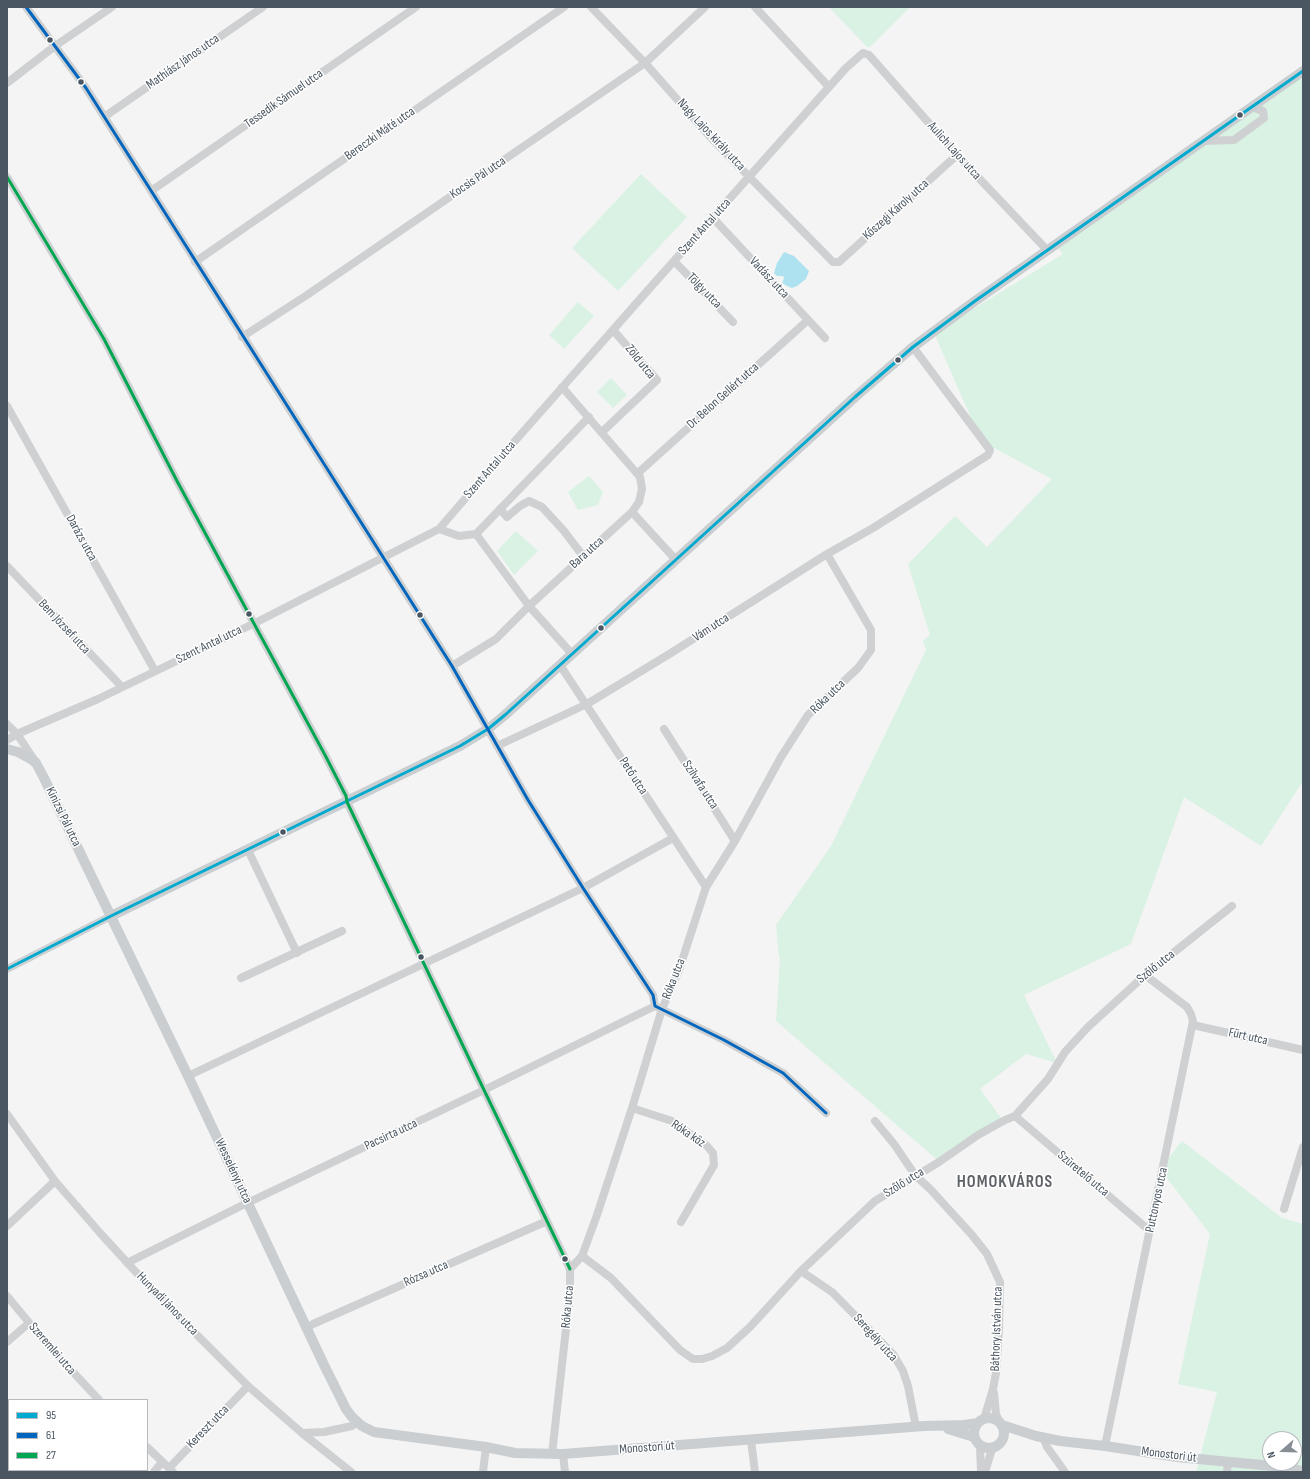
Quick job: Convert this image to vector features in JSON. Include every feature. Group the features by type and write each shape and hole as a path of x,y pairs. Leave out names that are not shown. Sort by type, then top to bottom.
{"main road":[{"path":"111,916 460,746 488,728 505,715 855,397 913,347 1047,250 1303,71"},
{"path":"7,749 25,755 36,764"},
{"name":"Kinizsi Pál utca","path":"36,764 111,916"},
{"name":"Wesselényi utca","path":"111,916 346,1409 358,1422"},
{"path":"990,1418 1001,1423 1005,1435 1000,1444 992,1449 988,1449 977,1441 974,1429 981,1421 990,1418"},
{"name":"Monostori út","path":"358,1422 374,1432 486,1447 515,1453 563,1454 940,1426 981,1421"},
{"name":"Monostori út","path":"1001,1423 1040,1437"},
{"name":"Monostori út","path":"940,1426 977,1441"},
{"name":"Monostori út","path":"1003,1440 1017,1437 1040,1437 1177,1457 1227,1467 1303,1471"}],"street":[{"path":"26,7 86,88 382,558 452,666 528,800 653,995 659,1008 724,1040 783,1073 826,1113"},
{"path":"7,84 56,46 112,7"},
{"name":"Mathiász János utca","path":"104,117 262,7"},
{"name":"Tessedik Sámuel utca","path":"151,191 416,7"},
{"name":"Bereczki Máté utca","path":"195,262 564,7"},
{"name":"Nagy Lajos király utca","path":"591,7 645,63 713,140 833,262"},
{"name":"Kocsis Pál utca","path":"242,336 314,290 645,63 705,7"},
{"path":"755,7 829,87"},
{"name":"Szent Antal utca","path":"7,740 255,623 439,529 674,261 846,68 863,53"},
{"name":"Aulich Lajos utca","path":"863,53 869,55 957,155 1047,250"},
{"path":"1203,141 1234,140 1264,118 1263,111 1251,107"},
{"name":"Kőszegi Károly utca","path":"833,262 839,262 957,155"},
{"path":"7,177 104,339 177,481 325,755 346,796 347,802 570,1269"},
{"name":"Vadász utca","path":"713,218 825,338"},
{"name":"Tölgy utca","path":"674,261 733,322"},
{"name":"Dr. Belon Gellért utca","path":"638,473 808,320"},
{"name":"Zöld utca","path":"602,432 657,380 613,330"},
{"name":"Vám utca","path":"497,746 587,704 672,653 827,554 873,528 988,455 990,450 913,347"},
{"path":"562,387 638,473"},
{"name":"Darázs utca","path":"7,406 155,671"},
{"path":"439,529 459,536 476,534 589,417"},
{"name":"Bara utca","path":"452,666 496,639 529,606 632,512 639,502 642,489 640,476 638,473"},
{"path":"500,509 507,517 520,506 529,502 542,507 564,531 583,556"},
{"path":"632,512 676,560"},
{"path":"476,534 529,606 572,654"},
{"name":"Róka utca","path":"552,1454 570,1293 570,1269 582,1256 597,1216 632,1108 659,1008 679,970 706,888 736,841 781,757 808,715 858,668 871,650 871,630 827,554"},
{"name":"Bem József utca","path":"7,566 122,687"},
{"name":"Pető utca","path":"560,665 587,704 706,888"},
{"name":"Kinizsi Pál utca","path":"7,724 17,734 36,764"},
{"name":"Szilvafa utca","path":"664,729 736,841"},
{"path":"188,1076 425,965 583,888 673,838"},
{"path":"248,850 297,953"},
{"name":"Szőlő utca","path":"582,1256 611,1278 680,1350 693,1359 702,1359 712,1356 727,1348 750,1327 801,1271 875,1201 915,1175 939,1162 978,1135 1015,1116 1048,1079 1065,1052 1088,1027 1145,975 1232,906"},
{"path":"7,969 111,916"},
{"path":"241,978 342,931"},
{"path":"1145,975 1187,1007 1191,1014 1193,1025"},
{"name":"Pacsirta utca","path":"127,1263 248,1203 659,1008"},
{"name":"Fürt utca","path":"1193,1025 1303,1050"},
{"name":"Puttonyos utca","path":"1104,1446 1193,1025"},
{"name":"Róka köz","path":"632,1108 672,1121 707,1146 713,1153 714,1165 681,1222"},
{"name":"Hunyadi János utca","path":"7,1114 55,1181 156,1294 248,1386 302,1433 351,1472"},
{"name":"Szüretelő utca","path":"1015,1116 1150,1231"},
{"name":"Báthory István utca","path":"875,1121 894,1144 915,1175 931,1190 972,1235 986,1254 1000,1282 996,1373 993,1389 981,1421"},
{"path":"1284,1209 1303,1147"},
{"path":"7,1226 55,1181"},
{"name":"Rózsa utca","path":"307,1328 312,1324 546,1221"},
{"name":"Seregély utca","path":"801,1271 832,1292 893,1354 903,1371 908,1386 916,1427"},
{"name":"Szeremlei utca","path":"7,1296 46,1343 98,1399"},
{"path":"7,1342 29,1323"},
{"name":"Kereszt utca","path":"171,1470 248,1386"},
{"name":"Báthory István utca","path":"993,1389 996,1414 1001,1423"},
{"path":"302,1433 324,1432 352,1426 358,1422"},
{"path":"1040,1437 1064,1472"},
{"path":"752,1440 755,1472"},
{"path":"977,1441 981,1472"},
{"path":"483,1472 486,1447"},
{"path":"148,1448 171,1470"},
{"path":"985,1472 992,1449"},
{"path":"563,1454 565,1472"},
{"path":"154,1472 162,1462"}],"green space":[{"path":"829,7 910,7 870,47 867,47"},
{"path":"1303,74 1303,781 1261,846 1184,797 1131,944 1024,995 1057,1063 1026,1054 980,1089 1001,1118 941,1163 776,1021 780,958 776,925 831,846 926,650 923,641 930,635 908,564 955,516 987,547 1052,479 981,441 934,333 1063,254 1058,248"},
{"path":"641,174 687,217 618,291 572,248"},
{"path":"578,302 594,316 564,349 549,335"},
{"path":"611,378 627,395 613,408 597,392"},
{"path":"589,476 603,492 598,505 578,510 568,492"},
{"path":"516,531 538,551 514,575 497,551"},
{"path":"1182,1141 1282,1218 1303,1224 1303,1472 1196,1472 1217,1392 1178,1384 1210,1234 1163,1173 1159,1170"}],"water":[{"path":"784,252 794,256 809,271 806,279 792,288 782,283 784,278 783,276 777,276 774,273 777,263"}],"transit line":[{"name":"61","path":"26,7 86,88 452,666 528,800 653,995 655,1006 724,1040 783,1073 826,1113"},
{"name":"95","path":"7,969 111,916 460,746 488,729 855,397 913,347 975,301 1303,71"},
{"name":"27","path":"7,177 104,339 177,481 325,755 346,796 347,802 570,1269"}],"district":[{"name":"HOMOKVÁROS","path":"1005,1183"}]}
